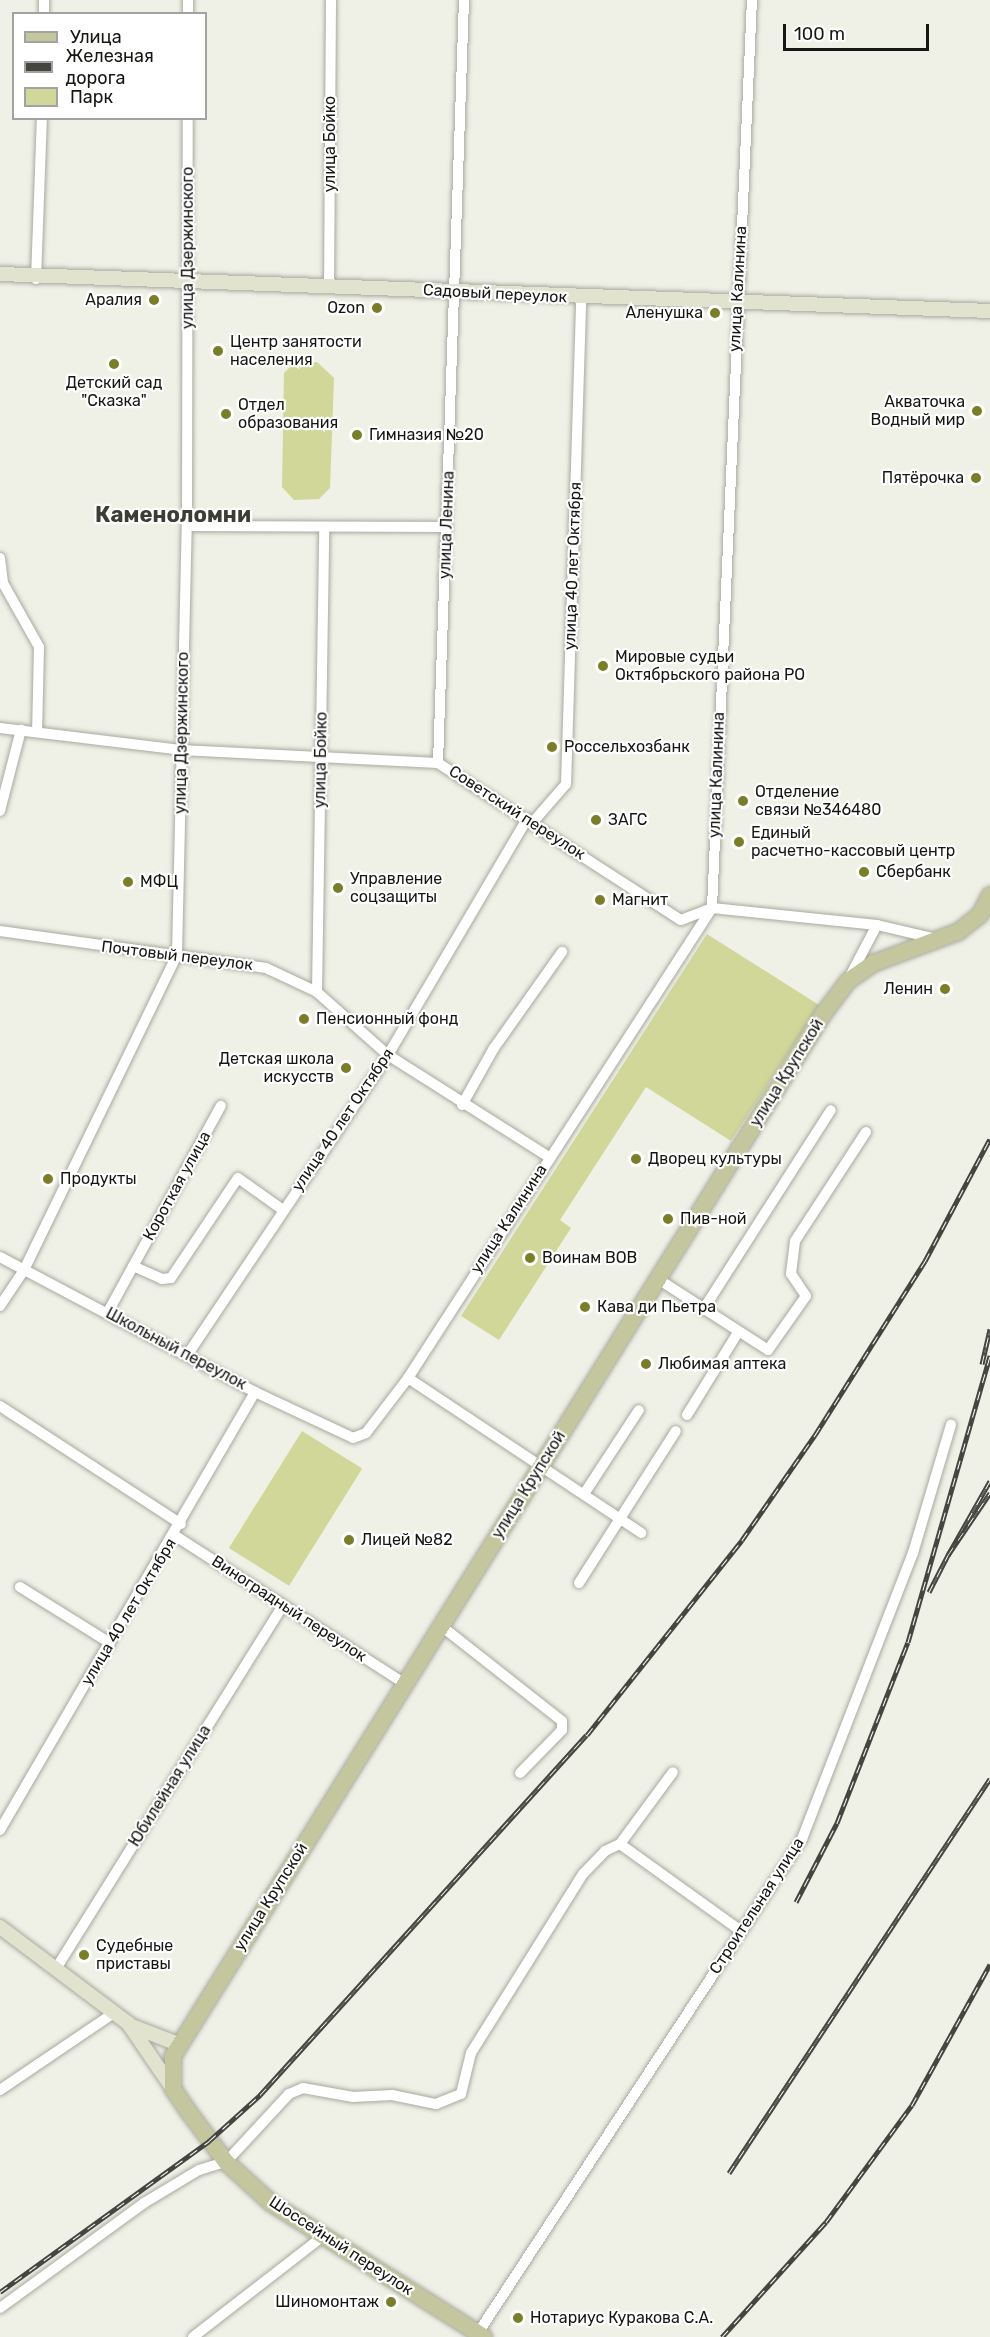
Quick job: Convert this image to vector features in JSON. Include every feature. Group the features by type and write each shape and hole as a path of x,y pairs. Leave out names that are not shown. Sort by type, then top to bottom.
{"main road":[{"name":"улица Крупской","path":"173,2089 178,2044 658,1279 848,981 874,963 941,940 970,924 990,895"},
{"name":"Шоссейный переулок","path":"173,2089 226,2162 270,2202 481,2335"}],"street":[{"name":"улица Бойко","path":"329,288 332,0"},
{"name":"улица Ленина","path":"438,763 457,292 464,0"},
{"name":"улица Калинина","path":"353,1438 366,1433 408,1378 712,908 752,0"},
{"path":"36,279 42,120"},
{"name":"улица Дзержинского","path":"0,1306 24,1270 177,955 187,526 188,120"},
{"name":"Садовый переулок","path":"0,274 36,279 990,311"},
{"name":"улица 40 лет Октября","path":"188,1354 388,1055 530,820 566,784 581,298"},
{"path":"187,526 447,527"},
{"name":"улица Бойко","path":"317,992 324,528"},
{"path":"0,558 3,583 39,647 37,732"},
{"name":"Советский переулок","path":"0,728 181,750 438,763 530,820 681,920 712,908 877,925 941,940"},
{"path":"0,811 21,730"},
{"path":"848,981 877,925"},
{"name":"Почтовый переулок","path":"0,931 266,968 317,992 388,1055 462,1105 549,1157"},
{"path":"462,1105 494,1048 562,952"},
{"name":"Короткая улица","path":"108,1312 221,1106"},
{"path":"703,1310 831,1110"},
{"path":"658,1279 737,1334 768,1350 806,1296 791,1274 790,1250 866,1132"},
{"path":"134,1266 162,1279 171,1278 237,1178 283,1210"},
{"name":"Школьный переулок","path":"0,1257 188,1354 255,1392 353,1438"},
{"path":"687,1415 737,1334"},
{"path":"408,1378 641,1533"},
{"name":"улица 40 лет Октября","path":"0,1830 181,1524 255,1392"},
{"path":"0,1406 181,1524"},
{"path":"584,1494 639,1410"},
{"name":"Строительная улица","path":"481,2335 741,1931 814,1812 913,1552 951,1425"},
{"path":"579,1583 676,1431"},
{"name":"Виноградный переулок","path":"174,1535 404,1683"},
{"path":"20,1587 110,1643"},
{"name":"Юбилейная улица","path":"57,1967 283,1605"},
{"path":"440,1625 562,1721 562,1730 520,1773"},
{"path":"0,2308 144,2203 199,2170 226,2162 289,2094 303,2088 353,2097 392,2094 436,2104 461,2094 471,2053 583,1874 605,1851 620,1844 673,1772"},
{"path":"620,1844 741,1931"},
{"path":"0,1927 57,1967 143,2035 178,2044"},
{"path":"0,2090 115,2012"},
{"path":"128,2023 173,2089"},
{"path":"193,2337 323,2236"}],"green space":[{"path":"317,362 334,378 330,488 319,499 294,500 282,487 284,373 294,363"},
{"path":"707,934 819,1005 731,1141 646,1087 560,1220 571,1228 499,1340 461,1316"},
{"path":"302,1431 362,1469 289,1586 229,1548"}],"railway":[{"path":"0,2292 209,2141 260,2095 587,1735 742,1540 815,1435 925,1261 990,1139"},
{"path":"982,1364 990,1329"},
{"path":"796,1902 837,1823 908,1642 990,1356"},
{"path":"990,1481 948,1555 990,1493"},
{"path":"929,1592 948,1555"},
{"path":"729,2173 990,1778"},
{"path":"722,2337 826,2222 912,2105 990,1964"}],"place":[{"name":"Аралия","path":"154,300"},
{"name":"Ozon","path":"377,308"},
{"name":"Аленушка","path":"715,313"},
{"name":"Центр занятости населения","path":"218,351"},
{"name":"Детский сад \"Сказка\"","path":"114,364"},
{"name":"Акваточка Водный мир","path":"977,411"},
{"name":"Отдел образования","path":"226,414"},
{"name":"Гимназия №20","path":"357,435"},
{"name":"Пятёрочка","path":"976,478"},
{"name":"Мировые судьи Октябрьского района РО","path":"603,666"},
{"name":"Россельхозбанк","path":"552,747"},
{"name":"Отделение связи №346480","path":"743,801"},
{"name":"ЗАГС","path":"596,820"},
{"name":"Единый расчетно-кассовый центр","path":"739,842"},
{"name":"Сбербанк","path":"864,872"},
{"name":"МФЦ","path":"128,882"},
{"name":"Управление соцзащиты","path":"338,888"},
{"name":"Магнит","path":"600,900"},
{"name":"Ленин","path":"945,989"},
{"name":"Пенсионный фонд","path":"304,1019"},
{"name":"Детская школа искусств","path":"346,1068"},
{"name":"Дворец культуры","path":"636,1159"},
{"name":"Продукты","path":"48,1179"},
{"name":"Пив-ной","path":"668,1219"},
{"name":"Воинам ВОВ","path":"530,1258"},
{"name":"Кава ди Пьетра","path":"585,1307"},
{"name":"Любимая аптека","path":"646,1364"},
{"name":"Лицей №82","path":"349,1540"},
{"name":"Судебные приставы","path":"84,1955"},
{"name":"Шиномонтаж","path":"391,2302"},
{"name":"Нотариус Куракова С.А.","path":"518,2318"}],"district":[{"name":"Каменоломни","path":"173,515"}]}
